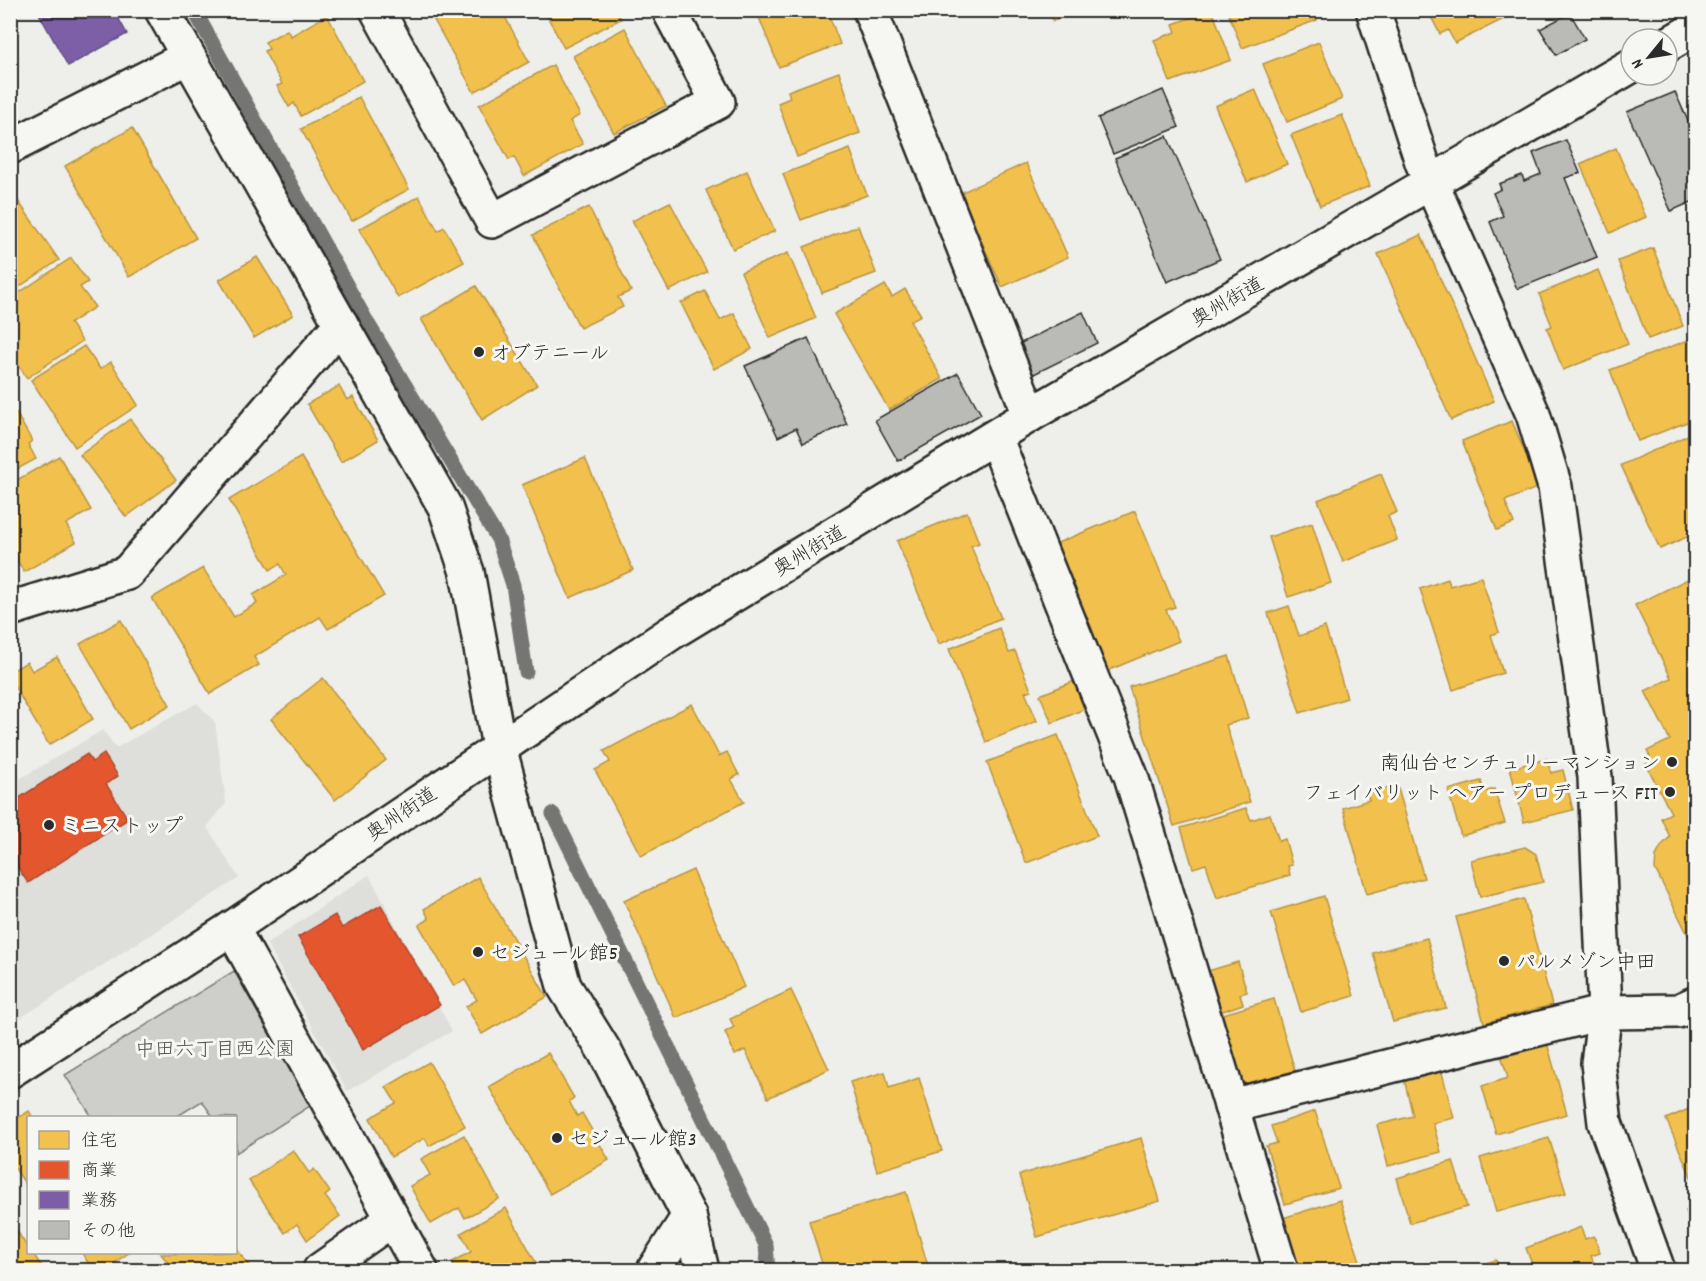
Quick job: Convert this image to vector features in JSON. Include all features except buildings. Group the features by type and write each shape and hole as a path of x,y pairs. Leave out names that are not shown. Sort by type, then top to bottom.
{"street":[{"path":"162,10 445,507 467,572 499,747 564,986 605,1052 689,1216 702,1270"},
{"path":"377,10 492,221 718,102 669,10"},
{"path":"870,10 1030,415"},
{"path":"1373,10 1422,162 1533,414 1555,487 1595,777 1605,1012 1598,1063 1605,1123 1658,1270"},
{"path":"1679,38 1695,28"},
{"path":"10,147 188,57"},
{"name":"奥州街道","path":"10,1071 232,928 671,633 1030,415 1619,73"},
{"path":"10,609 127,573 341,324"},
{"path":"996,437 1131,776 1281,1270"},
{"path":"232,928 421,1270"},
{"path":"1231,1106 1605,1012 1678,1011 1695,1003"},
{"path":"654,1270 689,1216"},
{"path":"320,1270 393,1219"}],"shaded area":[{"path":"197,703 215,722 226,803 207,827 239,878 11,1024 11,784 103,730 116,748"},
{"path":"369,875 452,1031 347,1091 267,944"}],"green space":[{"name":"中田六丁目西公園","path":"234,971 310,1106 237,1152 237,1116 212,1116 202,1101 178,1116 91,1116 65,1075"}],"waterway":[{"path":"194,10 368,324 498,539 513,585 526,672"},
{"path":"553,814 766,1245 768,1270"}],"place":[{"name":"オブテニール","path":"479,352"},
{"name":"南仙台センチュリーマンション","path":"1672,762"},
{"name":"フェイバリット ヘアー プロデュース FIT","path":"1670,792"},
{"name":"ミニストップ","path":"49,825"},
{"name":"セジュール館5","path":"478,952"},
{"name":"パルメゾン中田","path":"1504,961"},
{"name":"セジュール館3","path":"557,1138"}]}
